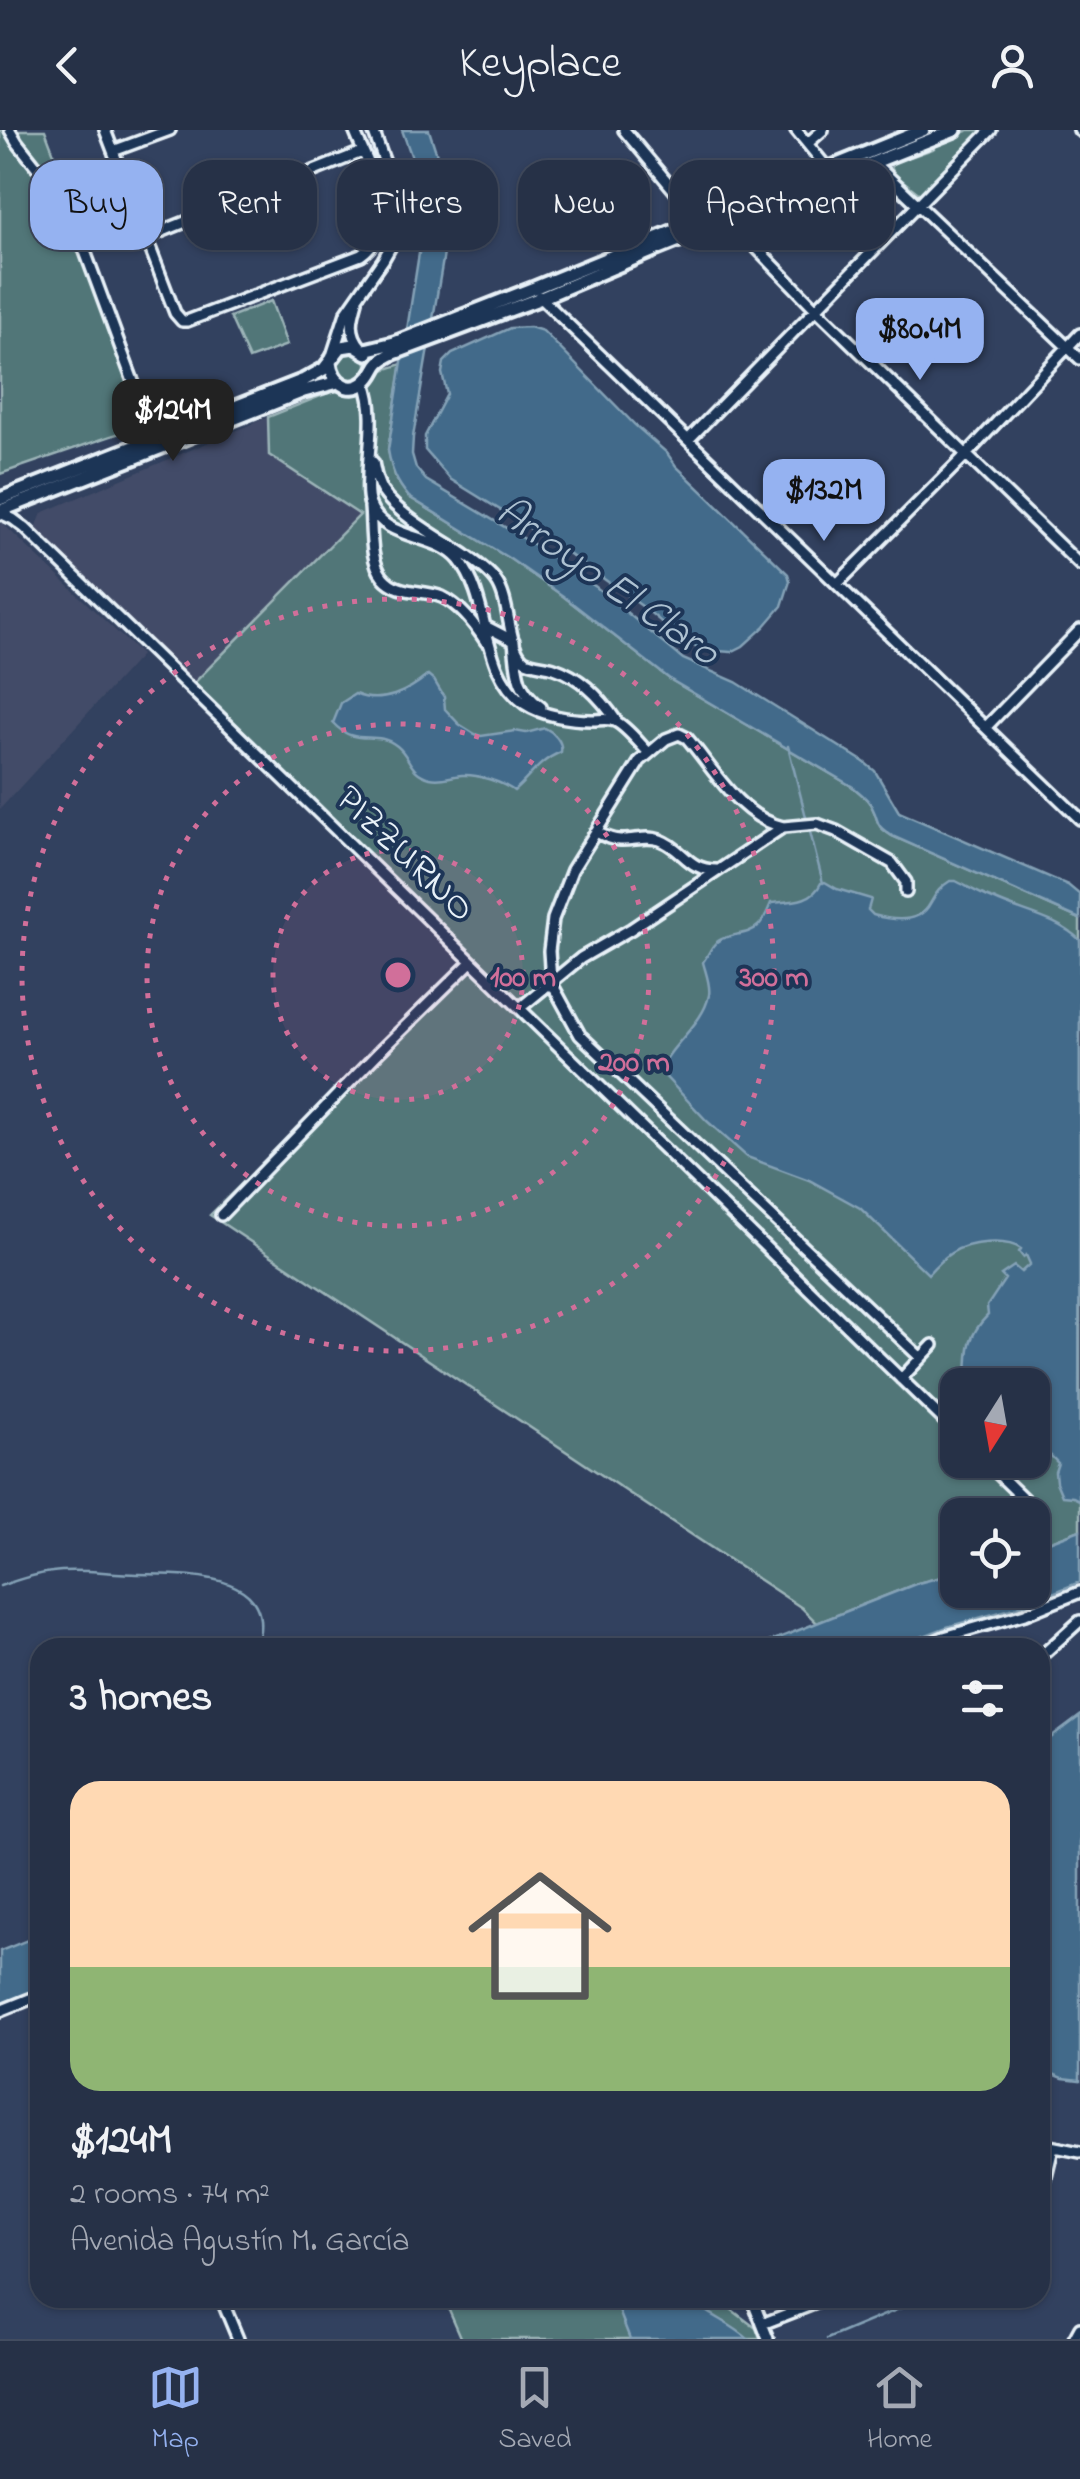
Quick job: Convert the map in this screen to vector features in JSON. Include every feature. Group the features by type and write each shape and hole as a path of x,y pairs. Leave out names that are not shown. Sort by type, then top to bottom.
{"main road":[{"path":"850,160 923,130"},
{"path":"881,160 955,130"},
{"path":"537,293 670,233"},
{"path":"0,512 304,390 338,382 351,387 365,383 394,348 670,243"},
{"path":"0,499 304,380 320,372 336,352 348,345 363,349 394,348"},
{"path":"363,349 370,356 372,370"},
{"path":"331,360 330,370 338,382"}],"street":[{"path":"10,130 68,208 154,438"},
{"path":"105,130 116,160"},
{"path":"113,151 170,130"},
{"path":"150,250 175,313 182,321 368,251 380,231 383,207 354,130"},
{"path":"331,360 346,313 388,253 397,220 395,191 372,130"},
{"path":"796,130 821,160"},
{"path":"808,143 823,130"},
{"path":"688,440 991,130"},
{"path":"626,131 670,185"},
{"path":"163,231 362,152"},
{"path":"894,181 1080,359"},
{"path":"759,250 1080,566"},
{"path":"537,293 1080,819"},
{"path":"358,298 352,327 355,340 363,349"},
{"path":"837,584 1080,334"},
{"path":"365,383 370,410 368,493 374,557 382,576 409,592 442,598 475,625 490,648"},
{"path":"370,447 376,477 396,506 498,582 508,606 518,680 523,691 554,716"},
{"path":"25,528 23,512 31,498"},
{"path":"370,504 390,526 442,547 458,558 474,586 497,669 514,694 528,706 554,716 617,722"},
{"name":"PIZZURNO","path":"0,512 25,528 940,1417"},
{"path":"485,626 514,641 526,661 557,669 584,686 604,702 617,722 648,752"},
{"path":"986,728 1080,630"},
{"path":"906,892 906,882 892,862 836,831 808,825 783,827 758,816 728,790 687,738 679,734 666,739 640,761 572,870 553,920 549,951 551,982 580,1035 921,1358"},
{"path":"520,1008 580,958 783,827"},
{"path":"596,832 618,840 658,839 695,866 718,870"},
{"path":"221,1215 471,962"},
{"path":"901,1379 933,1345"},
{"path":"1002,1478 1022,1498"},
{"path":"942,1638 1026,1614 1080,1592"},
{"path":"1050,1648 1080,1620"},
{"path":"0,2011 30,1999"},
{"path":"1050,2147 1080,2152"},
{"path":"1050,2160 1053,2148"},
{"path":"225,2308 238,2339"},
{"path":"756,2308 768,2339"},
{"path":"762,2324 803,2308"},
{"path":"1074,2339 1080,2328"}],"shaded area":[{"name":"Arroyo El Claro","path":"402,130 429,130 439,160 413,160"},
{"name":"Arroyo El Claro","path":"420,250 445,250 413,437 416,468 426,480 596,587 683,659 736,682 864,762 875,771 899,812 1068,885 1080,895 1080,919 892,836 880,826 869,801 853,787 671,680 563,596 409,497 395,475 388,450"},
{"path":"510,328 543,331 788,574 790,581 782,606 743,646 731,652 704,650 686,643 646,609 552,542 450,479 425,450 425,436 447,394 442,373 444,362 452,354"},
{"path":"268,417 269,455 360,514 194,683 35,531 42,513"},
{"path":"0,524 141,655 0,809"},
{"path":"428,675 444,697 445,709 475,734 526,733 545,728 559,741 561,752 540,765 514,791 475,776 430,778 414,768 402,750 389,741 350,735 333,723 341,703 355,694 375,698 394,695"},
{"path":"956,881 1049,921 1080,940 1079,1500 1062,1496 1056,1482 1058,1463 1050,1455 1050,1368 968,1368 972,1339 1005,1279 1001,1275 1014,1266 1021,1272 1030,1264 1026,1255 1023,1257 1019,1252 1021,1249 996,1243 967,1246 948,1255 928,1274 860,1208 809,1180 747,1157 660,1071 706,1006 709,987 703,962 711,948 722,938 754,929 771,903 806,898 825,882 871,899 868,910 873,915 903,919 923,912 940,889"},
{"path":"1080,1530 1080,1582 1050,1594 1050,1541"},
{"path":"940,1577 940,1608 1014,1608 918,1638 779,1638"},
{"path":"1080,1716 1080,2080 1050,2073 1050,1738"},
{"path":"30,1939 30,1995 0,2007 0,1951"},
{"path":"618,2308 701,2308 748,2339 630,2339"}],"green space":[{"path":"0,130 45,130 56,160 30,160 30,250 90,250 155,421 0,474"},
{"path":"969,130 986,130 921,195 894,174 894,162 933,149 942,140"},
{"path":"271,301 287,345 249,359 230,317"},
{"path":"351,349 362,354 367,365 362,376 351,381 340,376 335,365 340,354"},
{"path":"402,364 388,450 394,476 409,497 563,596 671,680 853,787 869,801 880,826 892,836 1080,919 1080,1530 1050,1541 1050,1498 940,1498 940,1577 817,1623 802,1608 210,1215 472,954 194,683 360,515 269,455 268,417 333,391 358,393 369,387 380,371"},
{"path":"448,2308 729,2308 756,2328 760,2339 458,2339 461,2337"}],"waterway":[{"path":"788,746 807,821"},
{"path":"809,828 823,883"},
{"path":"0,1586 39,1574 74,1571 202,1577 242,1591 255,1604 260,1622 258,1638"},
{"path":"827,2339 901,2308"}]}
